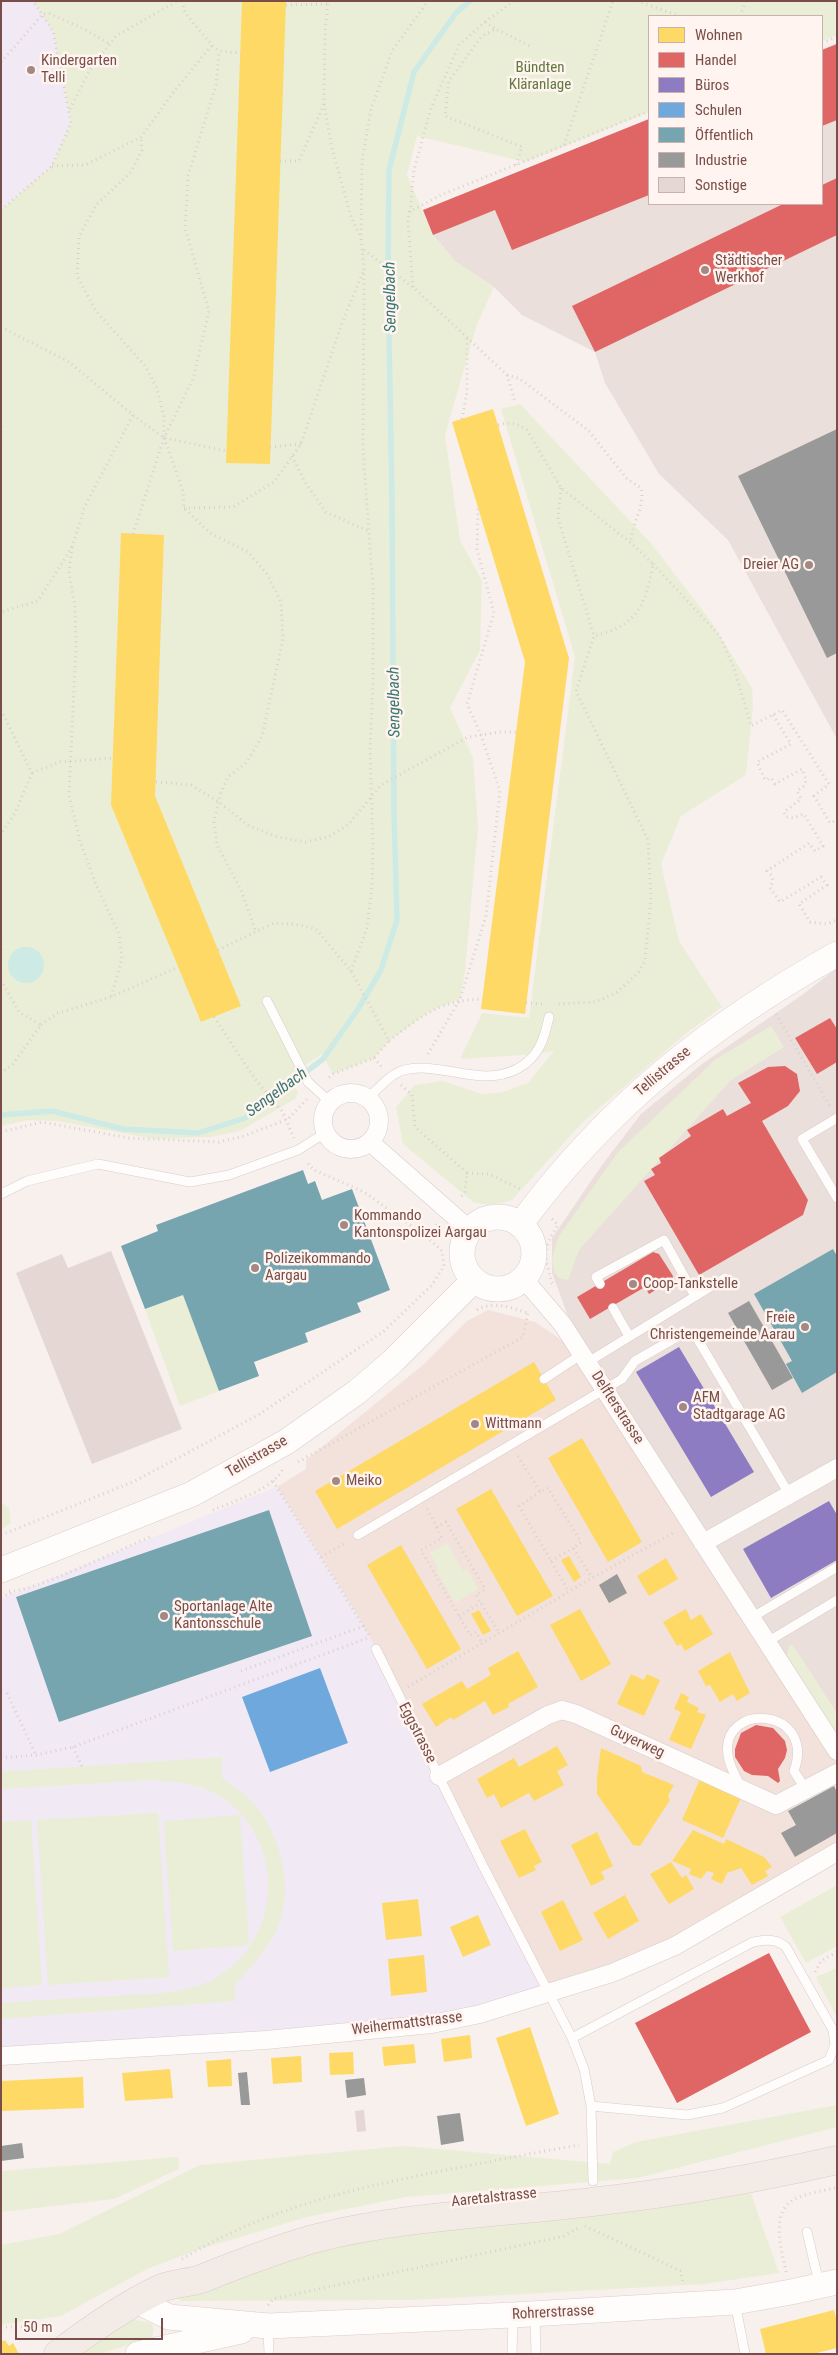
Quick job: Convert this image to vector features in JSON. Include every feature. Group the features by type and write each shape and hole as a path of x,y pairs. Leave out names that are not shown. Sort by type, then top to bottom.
{"main road":[{"name":"Tellistrasse","path":"520,1225 536,1202 576,1156 633,1097 674,1061 766,997 837,954"},
{"path":"494,1217 503,1217 520,1225 526,1231 533,1247 532,1264 523,1278 503,1289 487,1287 474,1280 464,1265 462,1256 462,1247 470,1230 476,1224 494,1217"},
{"name":"Tellistrasse","path":"1,1570 192,1494 286,1442 357,1392 392,1362 474,1280"},
{"name":"Aaretalstrasse","path":"64,2341 137,2301 169,2276 174,2277 194,2265 254,2242 352,2217 432,2204 650,2181 735,2167 837,2146"},
{"name":"Aaretalstrasse","path":"169,2276 198,2280 263,2255 312,2240 359,2229 432,2218 658,2194 738,2182 837,2160"},
{"name":"Rohrerstrasse","path":"137,2301 170,2317 268,2326 524,2315 735,2302 828,2284"},
{"name":"Rohrerstrasse","path":"138,2354 268,2326"}],"street":[{"path":"352,1092 368,1098 374,1104 380,1119 376,1135 370,1142 355,1149 337,1146 325,1132 323,1116 330,1102 336,1096 352,1092"},
{"path":"370,1142 470,1230"},
{"name":"Delfterstrasse","path":"523,1278 563,1325 585,1358 837,1751"},
{"path":"703,1543 837,1468"},
{"name":"Guyerweg","path":"439,1776 548,1715 562,1710 576,1714 776,1805 837,1773"},
{"name":"Weihermattstrasse","path":"1,2056 266,2040 423,2024 480,2014 612,1973 675,1946 837,1852"}],"lane":[{"path":"267,1002 308,1082 330,1102"},
{"path":"368,1098 392,1076 403,1071 419,1068 487,1077 505,1075 523,1065 537,1054 545,1036 549,1017"},
{"path":"837,1118 802,1139 837,1198"},
{"path":"1,1194 27,1181 98,1164 190,1182 229,1175 298,1150 325,1132"},
{"path":"600,1284 596,1278 664,1240 695,1296"},
{"path":"544,1379 630,1336 725,1278"},
{"path":"613,1308 630,1336"},
{"path":"358,1535 622,1379 635,1360 684,1333 691,1333 697,1338 789,1494"},
{"path":"751,1618 837,1567"},
{"path":"767,1642 837,1600"},
{"name":"Eggstrasse","path":"376,1649 572,2038 584,2069 591,2106 594,2181"},
{"path":"744,1791 730,1763 727,1753 728,1740 739,1725 759,1718 768,1718 784,1725 795,1738 798,1754 794,1771 806,1790"},
{"path":"572,2038 754,1942 770,1939 786,1946 833,2030 835,2045 829,2060 723,2108 687,2115 591,2106"},
{"path":"807,2232 828,2284"},
{"path":"735,2302 745,2354"},
{"path":"512,2354 524,2315"},
{"path":"524,2315 536,2354"},
{"path":"268,2326 269,2354"},
{"path":"206,2349 236,2332"}],"path":[{"path":"1,210 52,166 71,123 53,31 33,1"},
{"path":"69,110 90,70 116,36 177,1"},
{"path":"182,1 186,13 212,45 220,50 241,53"},
{"path":"360,236 362,161 371,110 392,51 428,1"},
{"path":"413,287 408,223 414,170 431,108 459,45 485,22 514,1"},
{"path":"563,146 613,1"},
{"path":"637,1 677,15"},
{"path":"740,15 746,1"},
{"path":"286,5 329,3 324,66 324,103 331,144 363,250 364,451 373,588 372,888 367,928 351,971"},
{"path":"1,62 42,14 48,12 110,44"},
{"path":"485,22 532,47"},
{"path":"496,29 482,36 449,81 444,116 522,146 516,166"},
{"path":"823,43 837,37"},
{"path":"52,166 85,165 141,137 176,89 212,45"},
{"path":"133,534 164,438 193,379 209,311 185,228 188,176 216,85 220,50"},
{"path":"280,161 299,161 324,103"},
{"path":"410,212 441,195 648,111"},
{"path":"141,137 142,150 131,172 96,205 79,237 77,276 96,311 146,367 157,389 164,417 164,438 183,491 184,508 210,532 248,552 267,574 280,602 282,639 262,736 246,762 228,777 214,822 217,845 242,890 256,932"},
{"path":"363,250 413,287 507,375 520,379 589,431 627,480 641,488 644,498 631,532 631,543"},
{"path":"184,508 233,507 274,482 301,444 342,323 364,269"},
{"path":"1,327 69,362 164,438 227,451"},
{"path":"462,419 467,392 467,338"},
{"path":"507,375 515,402"},
{"path":"111,996 122,959 119,934 95,882 80,840 69,795 76,644 75,606 69,574 72,547 85,506 133,415"},
{"path":"498,425 508,423 519,424 528,430 561,488 631,543 720,636 734,668 751,726 782,710 829,784 814,796 830,823 837,820"},
{"path":"1,426 1,450"},
{"path":"270,447 301,444"},
{"path":"292,456 305,482 326,512 370,532"},
{"path":"554,1005 595,1002 616,993 639,972 645,960 651,898 648,840 576,691 594,636 558,518 561,488"},
{"path":"419,1068 460,999 486,916 500,791 481,735 467,704 494,613 477,549 478,508"},
{"path":"1,612 38,601 72,547"},
{"path":"594,636 615,631 642,608 653,564"},
{"path":"1,710 32,773"},
{"path":"773,715 791,744 757,762 764,780 771,778 775,784 802,769 806,779 804,785 797,791 801,799 784,812 786,818 794,818 804,814 823,846 815,851 808,843 767,871 772,876 773,881 770,888 780,902 821,877 827,885 799,904 810,922 827,924 837,920"},
{"path":"156,782 191,785 219,802 249,826 278,837 306,842 330,836 348,825 381,785 468,737 516,732"},
{"path":"1,834 15,813 32,773 60,762 113,758"},
{"path":"218,950 274,923 300,925 316,929 351,971 389,1041"},
{"path":"1,939 1,954"},
{"path":"1,1073 13,1064 41,1025 58,1013 111,996 178,967"},
{"path":"1,980 19,1012 41,1025"},
{"path":"766,997 832,1108"},
{"path":"1,1132 42,1122 129,1138 219,1142 244,1136 288,1119 333,1074 374,1058 389,1041 430,1011 460,999 483,999"},
{"path":"526,1004 545,1004"},
{"path":"1,1535 135,1481 188,1455 258,1415 383,1332 432,1285 444,1266 442,1251 427,1237 364,1192 314,1170 298,1150 288,1119 255,1079 214,1017"},
{"path":"392,1076 412,1095 415,1127 467,1173 489,1174 515,1186 536,1202 558,1225 545,1244 547,1265 554,1290 560,1298 528,1313 508,1306 485,1306 472,1313"},
{"path":"427,1237 465,1192 467,1173"},
{"path":"283,1471 523,1337 528,1313"},
{"path":"512,1445 540,1492"},
{"path":"273,1481 364,1626 376,1649"},
{"path":"551,1561 581,1542 548,1488 519,1506 569,1592"},
{"path":"420,1498 442,1538 421,1550 470,1635 476,1632 483,1644"},
{"path":"437,1527 446,1522 484,1590 476,1595 500,1634"},
{"path":"398,1693 592,1578 691,1524"},
{"path":"321,1557 358,1535"},
{"path":"573,1548 592,1578"},
{"path":"1,1597 15,1592"},
{"path":"459,1616 481,1603"},
{"path":"241,1671 364,1626"},
{"path":"1,1758 36,1755 73,1747 370,1637"},
{"path":"7,1693 36,1755"},
{"path":"73,1747 82,1767"},
{"path":"808,1985 821,1961 837,1952"},
{"path":"169,2276 246,2224 312,2201 393,2181 592,2143"},
{"path":"268,2326 268,2305 273,2299 564,2236 583,2225 680,2271 684,2292"},
{"path":"1,2327 64,2341"}],"shaded area":[{"name":"Kindergarten Telli","path":"1,1 33,1 53,31 71,123 52,166 1,210"},
{"path":"837,43 837,739 728,540 659,474 605,383 595,352 522,315 494,287 456,262 433,235 423,210 648,119 648,205 823,205 823,49"},
{"path":"837,968 837,1751 582,1354 552,1273 552,1238 602,1165 641,1114 702,1064 802,995"},
{"path":"488,1310 535,1322 582,1354 837,1751 837,1852 692,1935 548,1993 360,1619 277,1487 306,1469 306,1460 423,1365 467,1321"},
{"name":"Sportanlage Alte Kantonsschule","path":"277,1487 360,1619 548,1993 480,2014 1,2056 1,1599"}],"green space":[{"name":"Bündten Kläranlage","path":"33,1 837,1 837,35 823,41 823,15 648,15 648,112 526,162 417,136 407,175 433,235 456,262 494,287 477,324 445,435 460,540 482,581 480,650 450,708 473,758 478,826 465,971 460,999 430,1011 389,1041 374,1058 333,1074 322,1054 287,1077 298,1092 295,1099 240,1131 211,1137 156,1139 56,1121 28,1120 1,1126 1,210 52,166 71,123 53,31"},
{"path":"520,404 650,542 710,620 752,688 753,706 746,775 681,816 661,864 679,941 722,1007 684,1035 582,1123 512,1200 497,1204 483,1204 473,1202 403,1144 396,1107 415,1085 443,1081 482,1094 503,1092 528,1083 554,1051 537,1054 460,1059 482,1013 529,1018 575,657 501,409"},
{"path":"771,1026 784,1047 730,1081 579,1250 568,1280 559,1278 554,1272 552,1258 559,1236 618,1152 716,1059"},
{"path":"183,1295 219,1391 180,1406 145,1309"},
{"path":"1,1503 9,1508 11,1523 1,1530"},
{"path":"447,1543 463,1571 467,1569 478,1589 455,1603 436,1570 438,1568 430,1553"},
{"path":"792,1644 837,1713 837,1735 787,1656 789,1647"},
{"path":"222,1757 222,1778 252,1801 274,1836 283,1865 285,1880 283,1910 279,1924 265,1949 234,1986 236,2001 1,2019 1,2003 164,1993 190,1988 214,1979 236,1963 252,1943 263,1919 266,1907 268,1877 266,1861 254,1832 240,1813 223,1798 205,1789 165,1781 144,1781 1,1789 1,1772"},
{"path":"158,1813 169,1977 48,1985 37,1820"},
{"path":"240,1815 249,1945 173,1951 164,1821"},
{"path":"31,1820 42,1985 1,1988 1,1822"},
{"path":"837,1885 837,1946 806,1963 780,1917"},
{"path":"837,1968 837,2018 816,1977"},
{"path":"837,2105 837,2127 638,2178 406,2197 307,2217 197,2250 147,2269 61,2316 1,2325 1,2245 59,2234 200,2165 403,2146 610,2164 613,2152 636,2142"},
{"path":"178,2157 179,2169 114,2199 1,2212 1,2171"},
{"path":"749,2188 779,2273 705,2284 413,2300 180,2301 178,2296 325,2246"},
{"path":"131,2319 151,2323 154,2329 152,2337 100,2354 78,2354"}],"water":[{"path":"26,947 38,953 44,965 38,977 26,983 14,977 8,965 14,953"}],"building: Wohnen":[{"path":"242,1 286,1 270,464 226,463"},
{"path":"493,409 569,658 525,1014 481,1009 525,662 452,422"},
{"path":"121,533 164,535 155,796 241,1006 201,1022 111,805"},
{"path":"534,1362 556,1400 337,1529 315,1491"},
{"path":"582,1438 642,1542 608,1562 548,1458"},
{"path":"491,1489 553,1596 517,1616 456,1509"},
{"path":"401,1545 461,1649 427,1669 367,1565"},
{"path":"569,1556 581,1577 574,1582 561,1560"},
{"path":"666,1558 678,1579 649,1596 637,1576"},
{"path":"580,1609 611,1664 581,1681 550,1625"},
{"path":"686,1609 691,1620 701,1614 713,1634 685,1651 681,1644 677,1646 663,1622"},
{"path":"479,1610 491,1631 483,1635 471,1614"},
{"path":"518,1651 538,1687 508,1704 509,1707 493,1715 485,1701 453,1720 451,1717 436,1727 422,1704 462,1681 467,1689 491,1675 488,1668"},
{"path":"730,1652 750,1693 737,1701 733,1694 720,1702 710,1685 706,1686 698,1671"},
{"path":"631,1674 644,1680 647,1674 660,1680 644,1716 617,1704"},
{"path":"681,1693 689,1697 687,1702 699,1708 697,1712 706,1715 691,1749 669,1740 681,1712 674,1709"},
{"path":"557,1746 568,1765 557,1771 564,1785 534,1801 529,1793 501,1808 494,1794 487,1798 477,1779 514,1758 519,1767"},
{"path":"601,1748 641,1766 642,1772 674,1785 668,1796 670,1800 640,1846 633,1845 597,1794"},
{"path":"700,1779 741,1798 723,1838 682,1820"},
{"path":"525,1829 542,1862 534,1866 536,1870 519,1878 500,1841"},
{"path":"693,1830 724,1844 726,1839 764,1857 772,1867 765,1871 768,1876 752,1885 741,1868 727,1873 722,1884 711,1879 714,1873 707,1871 701,1879 689,1874 691,1869 672,1861"},
{"path":"597,1832 613,1866 601,1872 605,1879 591,1886 571,1845"},
{"path":"671,1862 682,1878 686,1875 694,1889 669,1904 650,1874"},
{"path":"625,1895 639,1921 608,1939 593,1913"},
{"path":"418,1899 422,1936 386,1940 382,1903"},
{"path":"563,1900 583,1940 560,1951 541,1912"},
{"path":"478,1915 491,1945 463,1957 450,1927"},
{"path":"424,1955 427,1992 391,1996 388,1959"},
{"path":"530,2027 559,2114 526,2126 496,2038"},
{"path":"470,2035 472,2058 444,2062 441,2039"},
{"path":"414,2044 416,2063 384,2066 382,2047"},
{"path":"353,2052 354,2074 330,2075 329,2053"},
{"path":"301,2056 302,2082 273,2084 271,2058"},
{"path":"231,2059 232,2086 208,2087 206,2061"},
{"path":"170,2069 173,2098 125,2101 122,2073"},
{"path":"83,2077 84,2108 1,2111 1,2081"},
{"path":"834,2310 837,2321 837,2348 813,2354 766,2354 760,2329"},
{"path":"5,2340 9,2346 13,2343 19,2354 1,2354 1,2342"}],"building: Handel":[{"path":"837,44 837,120 823,126 823,50"},
{"path":"648,119 648,195 512,250 495,210 433,235 423,210"},
{"name":"Städtischer Werkhof","path":"837,178 837,235 595,352 572,306 781,205 823,205 823,185"},
{"path":"830,1018 837,1029 837,1062 817,1074 795,1038"},
{"path":"785,1066 797,1074 800,1091 788,1106 762,1121 808,1200 803,1215 699,1275 644,1181 655,1175 651,1169 661,1163 659,1158 691,1136 687,1130 723,1109 727,1116 751,1103 738,1083 768,1067"},
{"name":"Coop-Tankstelle","path":"653,1252 659,1254 673,1276 672,1280 649,1294 645,1287 590,1319 577,1297"},
{"path":"756,1725 773,1728 785,1741 787,1750 785,1758 778,1769 780,1781 778,1783 768,1776 752,1775 744,1771 735,1757 735,1749 741,1733"},
{"path":"769,1953 811,2032 677,2103 635,2023"}],"building: Büros":[{"path":"679,1347 754,1472 711,1497 636,1372"},
{"path":"829,1501 837,1515 837,1560 771,1598 743,1549"}],"building: Schulen":[{"path":"320,1668 348,1743 270,1772 242,1697"}],"building: Öffentlich":[{"name":"Polizeikommando Aargau","path":"303,1170 308,1184 315,1181 322,1200 352,1189 390,1290 357,1303 361,1312 305,1333 308,1342 254,1362 259,1376 219,1391 183,1295 145,1309 121,1246 158,1231 156,1225"},
{"name":"Freie Christengemeinde Aarau","path":"833,1249 837,1256 837,1372 802,1393 786,1364 792,1361 754,1294"},
{"name":"Sportanlage Alte Kantonsschule","path":"269,1510 312,1636 59,1722 16,1597"}],"building: Industrie":[{"name":"Dreier AG","path":"837,429 837,653 827,658 738,476"},
{"path":"749,1301 793,1378 772,1390 728,1313"},
{"path":"617,1574 627,1593 609,1603 599,1585"},
{"path":"834,1786 837,1792 837,1833 795,1857 781,1833 796,1825 788,1811"},
{"path":"247,2072 250,2105 241,2105 238,2073"},
{"path":"364,2078 366,2095 347,2098 345,2080"},
{"path":"460,2113 464,2141 441,2145 437,2116"},
{"path":"22,2143 24,2158 1,2161 1,2146"}],"building: Sonstige":[{"path":"111,1251 182,1429 92,1464 16,1273 62,1254 68,1268"},
{"path":"364,2110 366,2131 357,2132 355,2111"}],"waterway":[{"name":"Sengelbach","path":"1,1115 52,1111 123,1129 198,1133 245,1118 323,1059 358,1009 381,970 397,920 388,277 389,170 414,72 456,13 470,1"}],"place":[{"name":"Kindergarten Telli","path":"31,70"},
{"name":"Städtischer Werkhof","path":"705,270"},
{"name":"Dreier AG","path":"809,565"},
{"name":"Kommando Kantonspolizei Aargau","path":"344,1225"},
{"name":"Polizeikommando Aargau","path":"255,1268"},
{"name":"Coop-Tankstelle","path":"633,1284"},
{"name":"Freie Christengemeinde Aarau","path":"805,1327"},
{"name":"AFM Stadtgarage AG","path":"683,1407"},
{"name":"Wittmann","path":"475,1424"},
{"name":"Meiko","path":"336,1481"},
{"name":"Sportanlage Alte Kantonsschule","path":"164,1616"}]}
